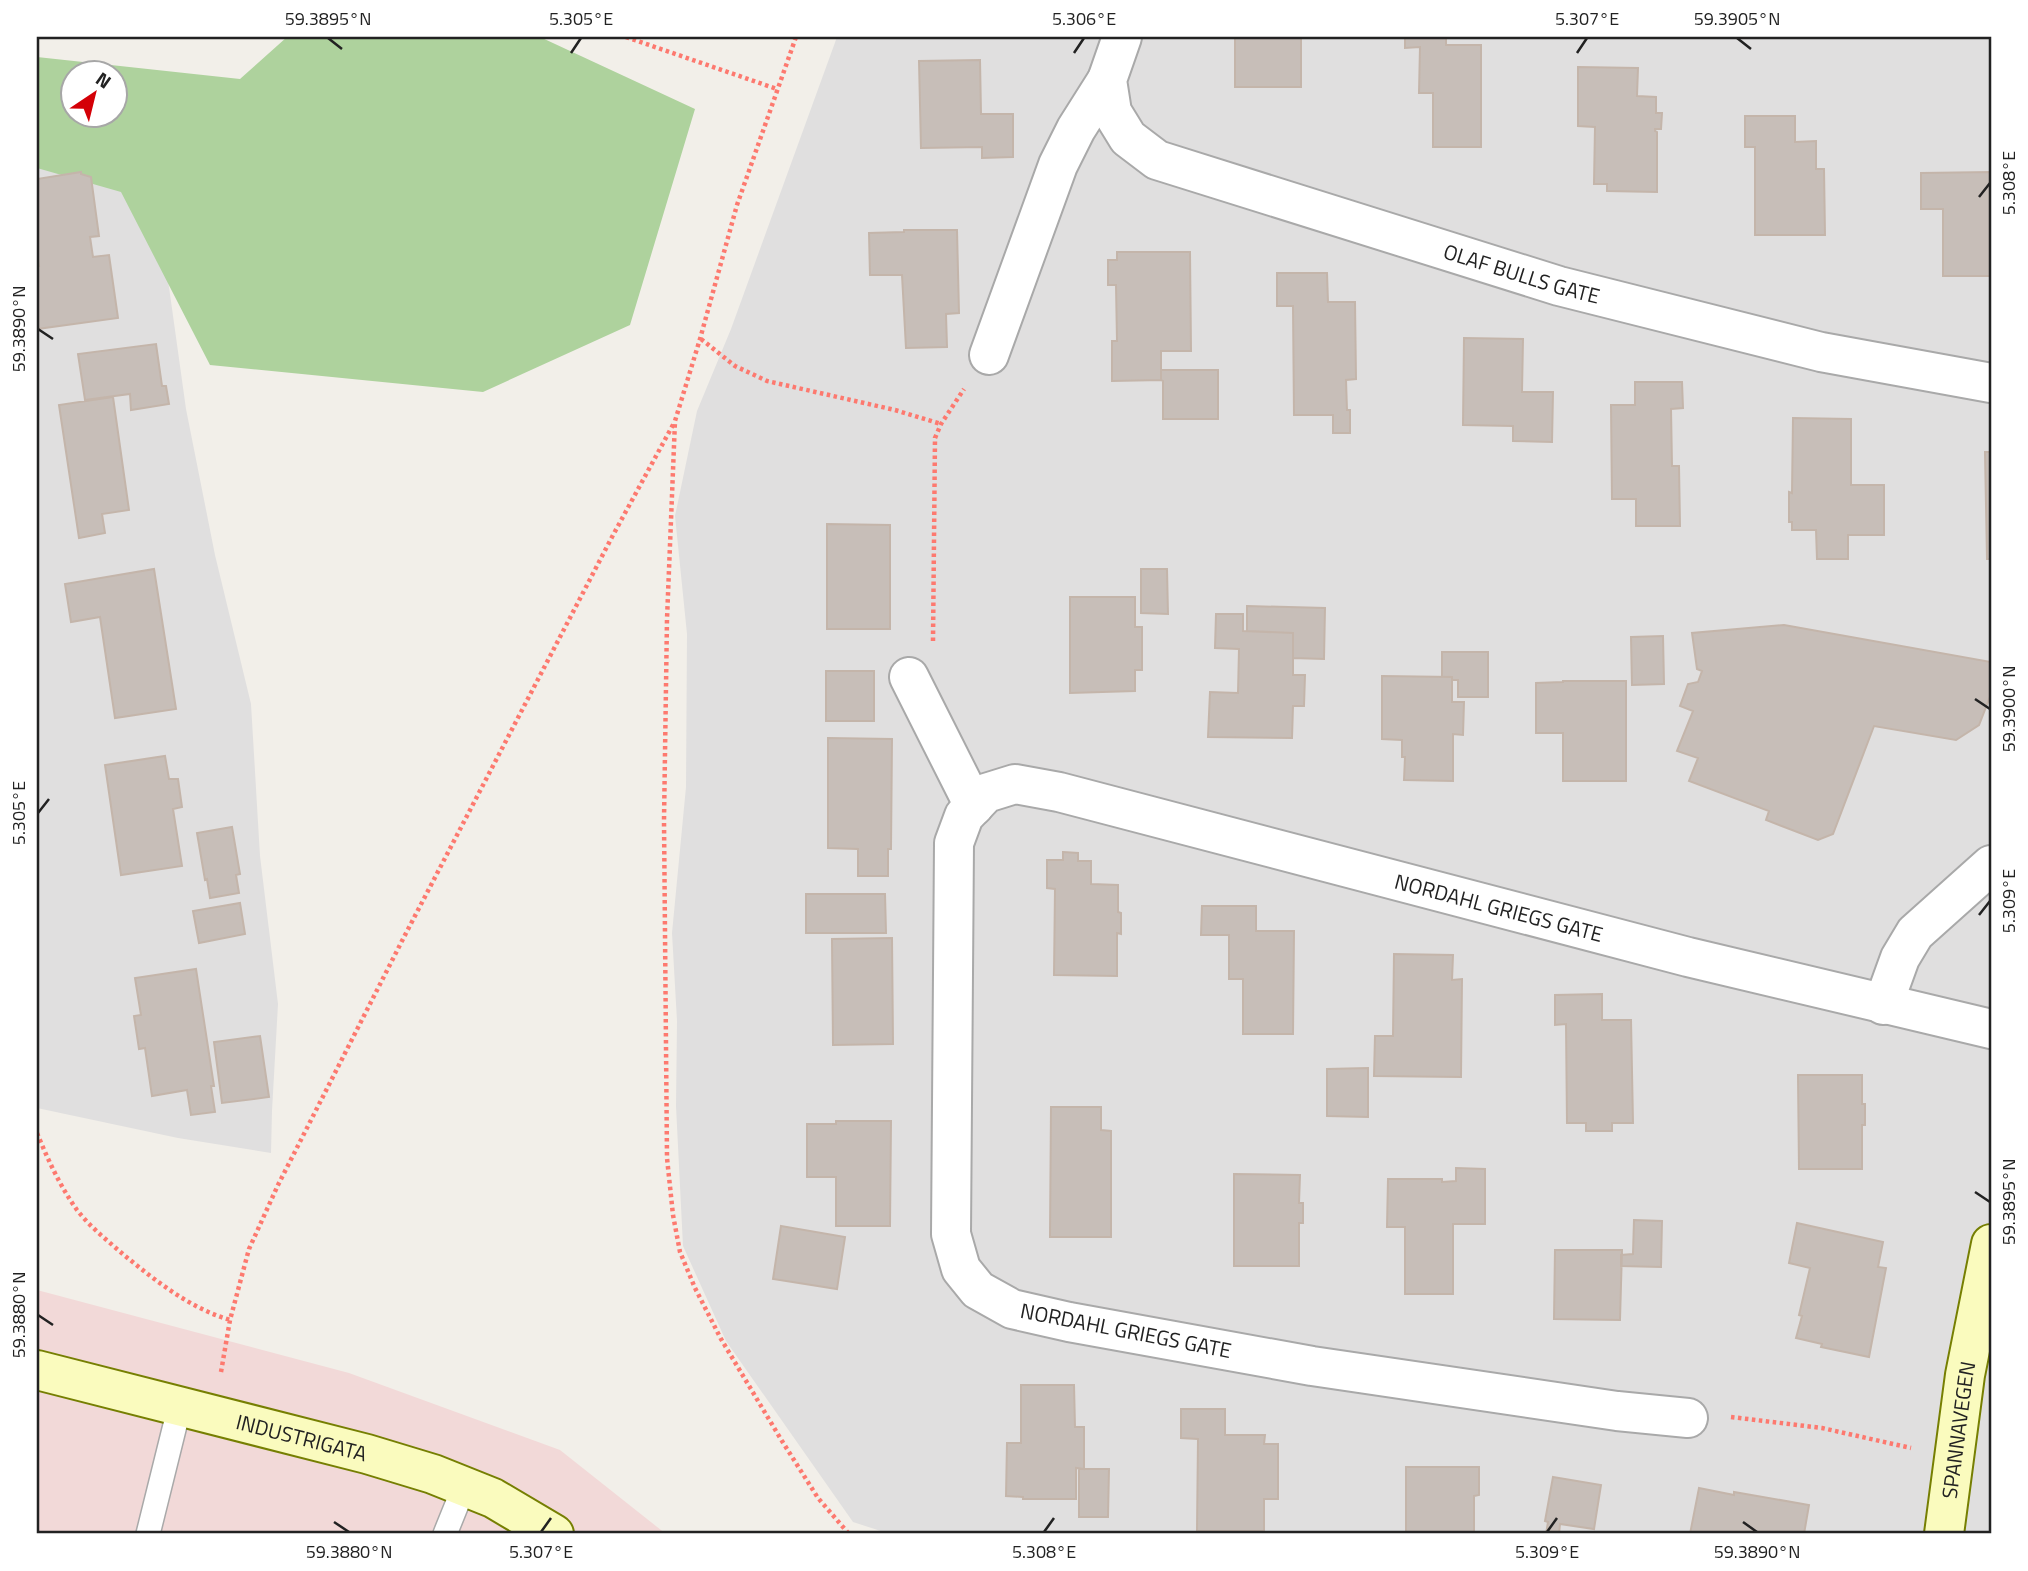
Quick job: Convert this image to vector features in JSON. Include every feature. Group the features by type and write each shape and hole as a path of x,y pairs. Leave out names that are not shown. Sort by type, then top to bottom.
{"street":[{"name":"OLAF BULLS GATE","path":"989,355 1058,165 1076,129 1107,80 1122,37"},
{"name":"OLAF BULLS GATE","path":"1107,80 1112,112 1128,138 1157,160 1559,286 1821,352 1991,383"},
{"path":"909,677 974,806"},
{"name":"NORDAHL GRIEGS GATE","path":"1688,1418 1617,1411 1312,1366 1069,1322 1012,1309 978,1290 961,1269 951,1234 954,843 964,816 986,793 1015,784 1059,792 1688,957 1991,1029"},
{"path":"1883,1005 1900,958 1914,933 1991,866"},
{"name":"SPANNAVEGEN","path":"1944,1534 1965,1375 1991,1244"},
{"name":"INDUSTRIGATA","path":"37,1370 196,1409 433,1474 493,1498 554,1534"}],"lane":[{"path":"148,1534 196,1409"},
{"path":"445,1534 464,1487"}],"path":[{"path":"626,37 777,89"},
{"path":"196,1409 230,1320 249,1249 278,1185 606,549 675,421 737,205 796,37"},
{"path":"700,339 736,366 767,381 895,410 940,424 935,438 933,644"},
{"path":"675,421 667,619 664,821 667,1158 673,1215 680,1252 721,1339 811,1487 849,1534"},
{"path":"37,1133 52,1168 78,1211 101,1236 153,1279 186,1301 215,1316 230,1320"},
{"path":"1688,1418 1730,1417 1822,1428 1914,1449"},
{"path":"839,1534 843,1528"}],"shaded area":[{"path":"837,37 1991,37 1991,1534 890,1534 853,1522 726,1341 683,1246 672,933 686,787 687,634 675,516 697,411 731,329"},
{"path":"37,143 149,181 169,287 186,409 215,555 251,704 260,856 278,1004 271,1153 178,1138 37,1108"},
{"path":"37,1290 349,1373 560,1450 666,1534 37,1534"}],"green space":[{"path":"287,37 540,37 695,109 630,325 483,392 210,365 121,192 37,168 37,57 65,60 60,60 60,130 130,130 130,67 240,79"}],"building":[{"path":"1235,37 1301,37 1301,87 1235,87"},
{"path":"1405,37 1446,37 1446,45 1481,45 1481,147 1433,147 1433,93 1419,93 1420,47 1405,48"},
{"path":"980,60 981,114 1013,114 1013,157 982,158 982,147 921,148 919,61"},
{"path":"1578,67 1638,68 1637,96 1656,97 1656,113 1662,113 1661,129 1655,129 1657,192 1607,191 1607,184 1594,184 1595,127 1578,126"},
{"path":"1745,116 1795,116 1795,142 1816,141 1816,169 1824,169 1825,235 1755,235 1755,147 1745,147"},
{"path":"81,172 91,177 99,236 90,237 93,257 109,255 118,318 37,329 37,179"},
{"path":"1991,172 1991,276 1943,276 1943,209 1921,209 1921,173"},
{"path":"957,230 959,313 946,314 947,347 906,348 902,275 870,275 869,233"},
{"path":"1117,252 1190,252 1191,351 1161,351 1161,380 1112,381 1112,341 1117,341 1116,285 1108,285 1108,260 1117,260"},
{"path":"1277,273 1327,273 1328,302 1355,302 1356,379 1346,380 1350,433 1333,433 1333,415 1294,415 1293,306 1277,306"},
{"path":"1464,338 1523,339 1522,392 1553,392 1552,442 1513,441 1513,426 1463,425"},
{"path":"156,344 162,386 166,386 169,404 131,410 130,394 85,400 78,354"},
{"path":"1161,370 1218,370 1218,419 1163,419"},
{"path":"1635,382 1682,382 1683,408 1671,409 1672,466 1679,466 1680,526 1636,526 1636,499 1612,499 1611,405 1635,405"},
{"path":"113,397 129,510 102,514 105,533 79,538 59,405"},
{"path":"1793,418 1851,419 1851,485 1884,485 1884,535 1848,535 1848,559 1817,559 1816,530 1792,530 1792,522 1789,522 1789,492 1792,493"},
{"path":"1985,452 1991,452 1991,580 1990,559 1987,559"},
{"path":"827,524 890,525 890,629 827,629"},
{"path":"154,569 176,709 115,718 100,617 71,622 65,584"},
{"path":"1141,569 1167,569 1168,614 1141,613"},
{"path":"1070,597 1135,597 1135,627 1142,627 1142,670 1135,670 1135,691 1070,693"},
{"path":"1247,606 1325,608 1324,659 1293,658 1293,633 1247,631"},
{"path":"1216,614 1243,614 1243,631 1293,633 1293,675 1305,675 1304,706 1293,706 1292,738 1208,737 1210,692 1238,693 1239,649 1215,648"},
{"path":"1784,625 1991,662 1991,694 1979,725 1956,740 1874,726 1833,834 1818,840 1766,820 1769,811 1689,781 1698,758 1677,751 1693,711 1680,706 1688,684 1698,682 1702,671 1697,669 1692,633"},
{"path":"1663,636 1664,684 1632,685 1631,637"},
{"path":"1442,652 1488,652 1488,697 1458,697 1458,680 1442,677"},
{"path":"826,671 874,671 874,721 826,721"},
{"path":"1382,676 1452,677 1452,702 1464,702 1463,735 1453,734 1453,781 1404,780 1405,757 1402,757 1402,740 1382,739"},
{"path":"1626,681 1626,781 1563,781 1563,733 1536,733 1536,683"},
{"path":"828,738 892,739 891,849 888,849 888,876 858,876 858,849 828,848"},
{"path":"165,756 169,779 178,779 182,807 173,809 182,866 121,875 105,765"},
{"path":"232,827 240,874 236,875 239,893 210,898 197,833"},
{"path":"1063,852 1078,853 1078,861 1091,861 1091,884 1118,885 1121,934 1117,933 1117,976 1054,975 1055,889 1047,888 1047,860 1063,860"},
{"path":"806,894 885,894 886,933 806,933"},
{"path":"240,903 245,934 199,943 193,911"},
{"path":"1202,906 1256,906 1256,931 1294,931 1293,1034 1243,1034 1243,979 1229,979 1229,935 1201,935"},
{"path":"892,938 893,1044 833,1045 832,939"},
{"path":"1394,954 1453,955 1452,980 1462,979 1461,1077 1374,1076 1375,1036 1393,1036"},
{"path":"196,969 214,1086 211,1086 215,1112 191,1115 187,1090 152,1096 145,1048 139,1049 134,1016 141,1015 135,978"},
{"path":"1602,994 1602,1020 1631,1020 1633,1123 1612,1123 1612,1131 1586,1131 1586,1123 1567,1123 1566,1024 1555,1025 1555,995"},
{"path":"260,1036 269,1097 222,1103 214,1042"},
{"path":"1368,1068 1368,1117 1327,1116 1327,1069"},
{"path":"1798,1075 1862,1075 1865,1125 1862,1125 1862,1169 1799,1169"},
{"path":"1051,1107 1101,1107 1101,1130 1111,1131 1111,1237 1050,1237"},
{"path":"836,1121 891,1121 890,1226 836,1226 836,1177 807,1177 807,1124 836,1124"},
{"path":"1456,1168 1485,1169 1485,1224 1453,1224 1453,1294 1405,1294 1405,1227 1387,1227 1388,1179 1456,1181"},
{"path":"1234,1174 1300,1175 1299,1203 1303,1203 1303,1223 1299,1223 1299,1266 1234,1266"},
{"path":"1634,1220 1662,1221 1661,1267 1621,1266 1621,1255 1633,1254"},
{"path":"1797,1223 1883,1242 1878,1267 1886,1268 1869,1357 1821,1347 1822,1344 1796,1338 1810,1268 1789,1263"},
{"path":"781,1226 845,1237 837,1289 773,1279"},
{"path":"1555,1250 1622,1250 1620,1320 1554,1319"},
{"path":"1021,1385 1074,1385 1075,1427 1084,1427 1084,1469 1076,1468 1076,1499 1023,1499 1006,1496 1007,1443 1021,1443"},
{"path":"1181,1409 1225,1409 1225,1435 1265,1435 1264,1444 1278,1444 1278,1499 1264,1499 1264,1531 1197,1531 1198,1439 1181,1438"},
{"path":"1406,1467 1479,1467 1479,1495 1474,1496 1474,1534 1406,1534"},
{"path":"1079,1469 1109,1469 1108,1517 1079,1517"},
{"path":"1553,1477 1601,1485 1594,1529 1560,1524 1559,1534 1546,1534 1548,1522 1545,1521"},
{"path":"1699,1488 1809,1505 1804,1534 1690,1534"}]}
